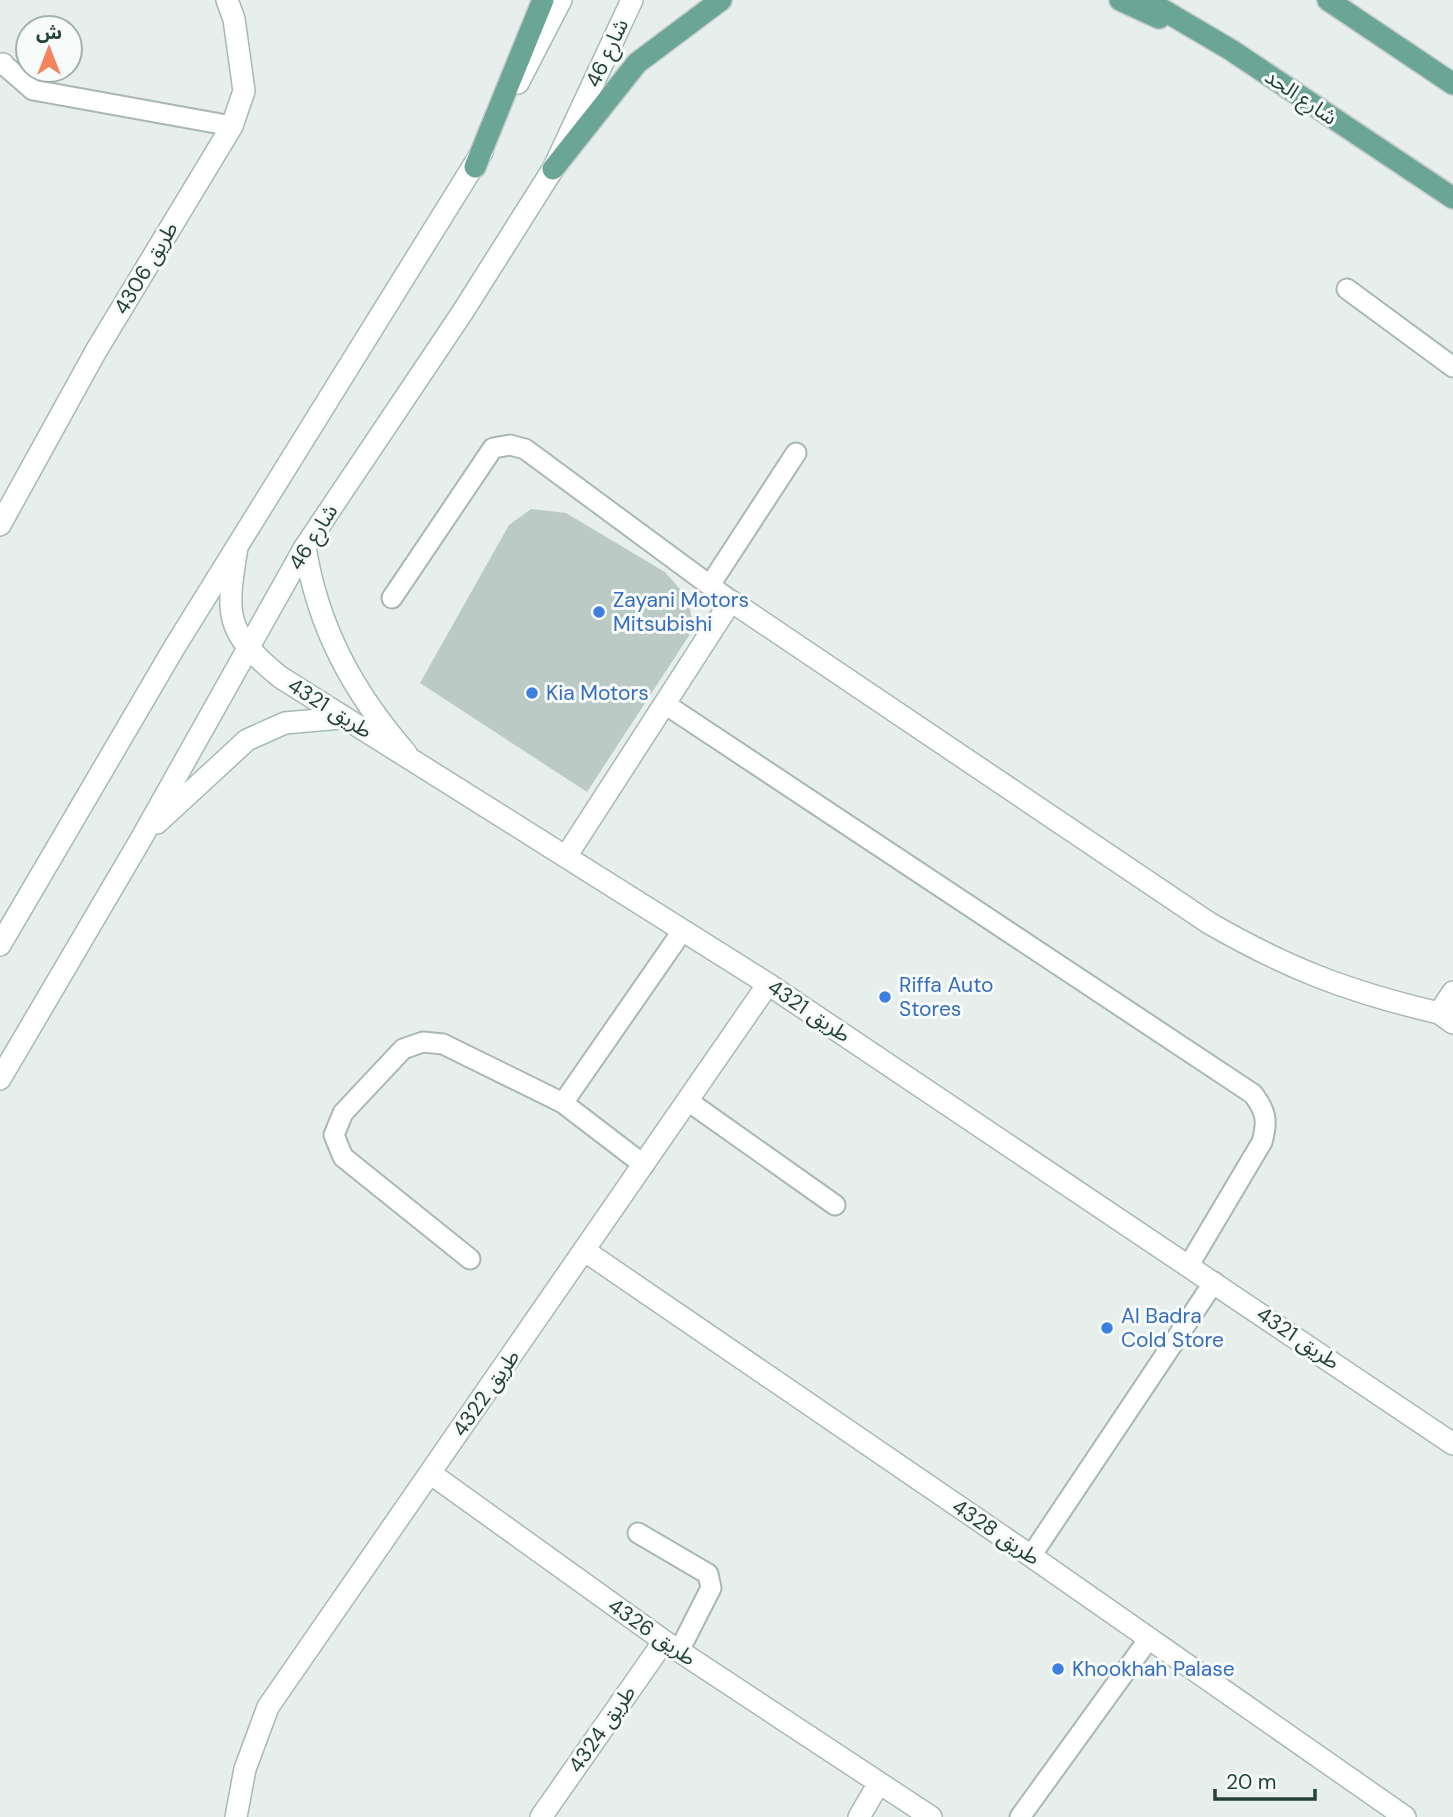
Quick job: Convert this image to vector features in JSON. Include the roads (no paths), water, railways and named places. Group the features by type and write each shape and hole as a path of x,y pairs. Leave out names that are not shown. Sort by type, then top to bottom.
{"main road":[{"path":"475,167 544,0"},
{"path":"553,169 636,63 721,0"},
{"path":"1120,0 1231,50"},
{"name":"شارع الحد","path":"1146,0 1231,50 1453,198"},
{"path":"1328,0 1453,84"}],"street":[{"name":"طريق 4306","path":"0,525 96,351 233,126 244,92 234,19 227,0"},
{"path":"0,945 174,648 475,167 561,0"},
{"name":"شارع 46","path":"0,1079 141,839 305,547 462,313 553,169 632,0"},
{"name":"طريق 4321","path":"237,547 230,608 236,630 248,651 341,718 406,753 768,984 1453,1444"},
{"path":"305,547 318,607 344,667 375,717 406,753"},
{"path":"567,855 731,601 1229,935 1259,952 1337,987 1446,1018 1453,992"},
{"path":"141,839 247,740 285,723 341,718"},
{"name":"طريق 4322","path":"236,1817 246,1769 268,1707 768,984"},
{"name":"طريق 4328","path":"585,1251 1031,1556 1405,1817"},
{"name":"طريق 4326","path":"430,1474 671,1646 931,1817"},
{"name":"طريق 4324","path":"541,1817 671,1646"},
{"path":"859,1817 879,1783"}],"lane":[{"path":"1,64 33,90 233,126"},
{"path":"1347,289 1453,367"},
{"path":"392,598 493,448 510,445 525,449 731,601"},
{"path":"710,585 796,453"},
{"path":"664,704 1253,1094 1264,1109 1266,1126 1262,1142 1189,1265"},
{"path":"563,1103 684,930"},
{"path":"470,1259 343,1157 334,1135 343,1114 403,1049 423,1042 443,1044 563,1103 644,1165"},
{"path":"688,1101 835,1205"},
{"path":"1031,1556 1214,1282"},
{"path":"638,1533 708,1574 711,1581 711,1588 671,1646"},
{"path":"1020,1817 1148,1640"}],"place":[{"name":"Zayani Motors Mitsubishi","path":"599,612"},
{"name":"Kia Motors","path":"532,693"},
{"name":"Riffa Auto Stores","path":"885,997"},
{"name":"Al Badra Cold Store","path":"1107,1328"},
{"name":"Khookhah Palase","path":"1058,1669"}]}
